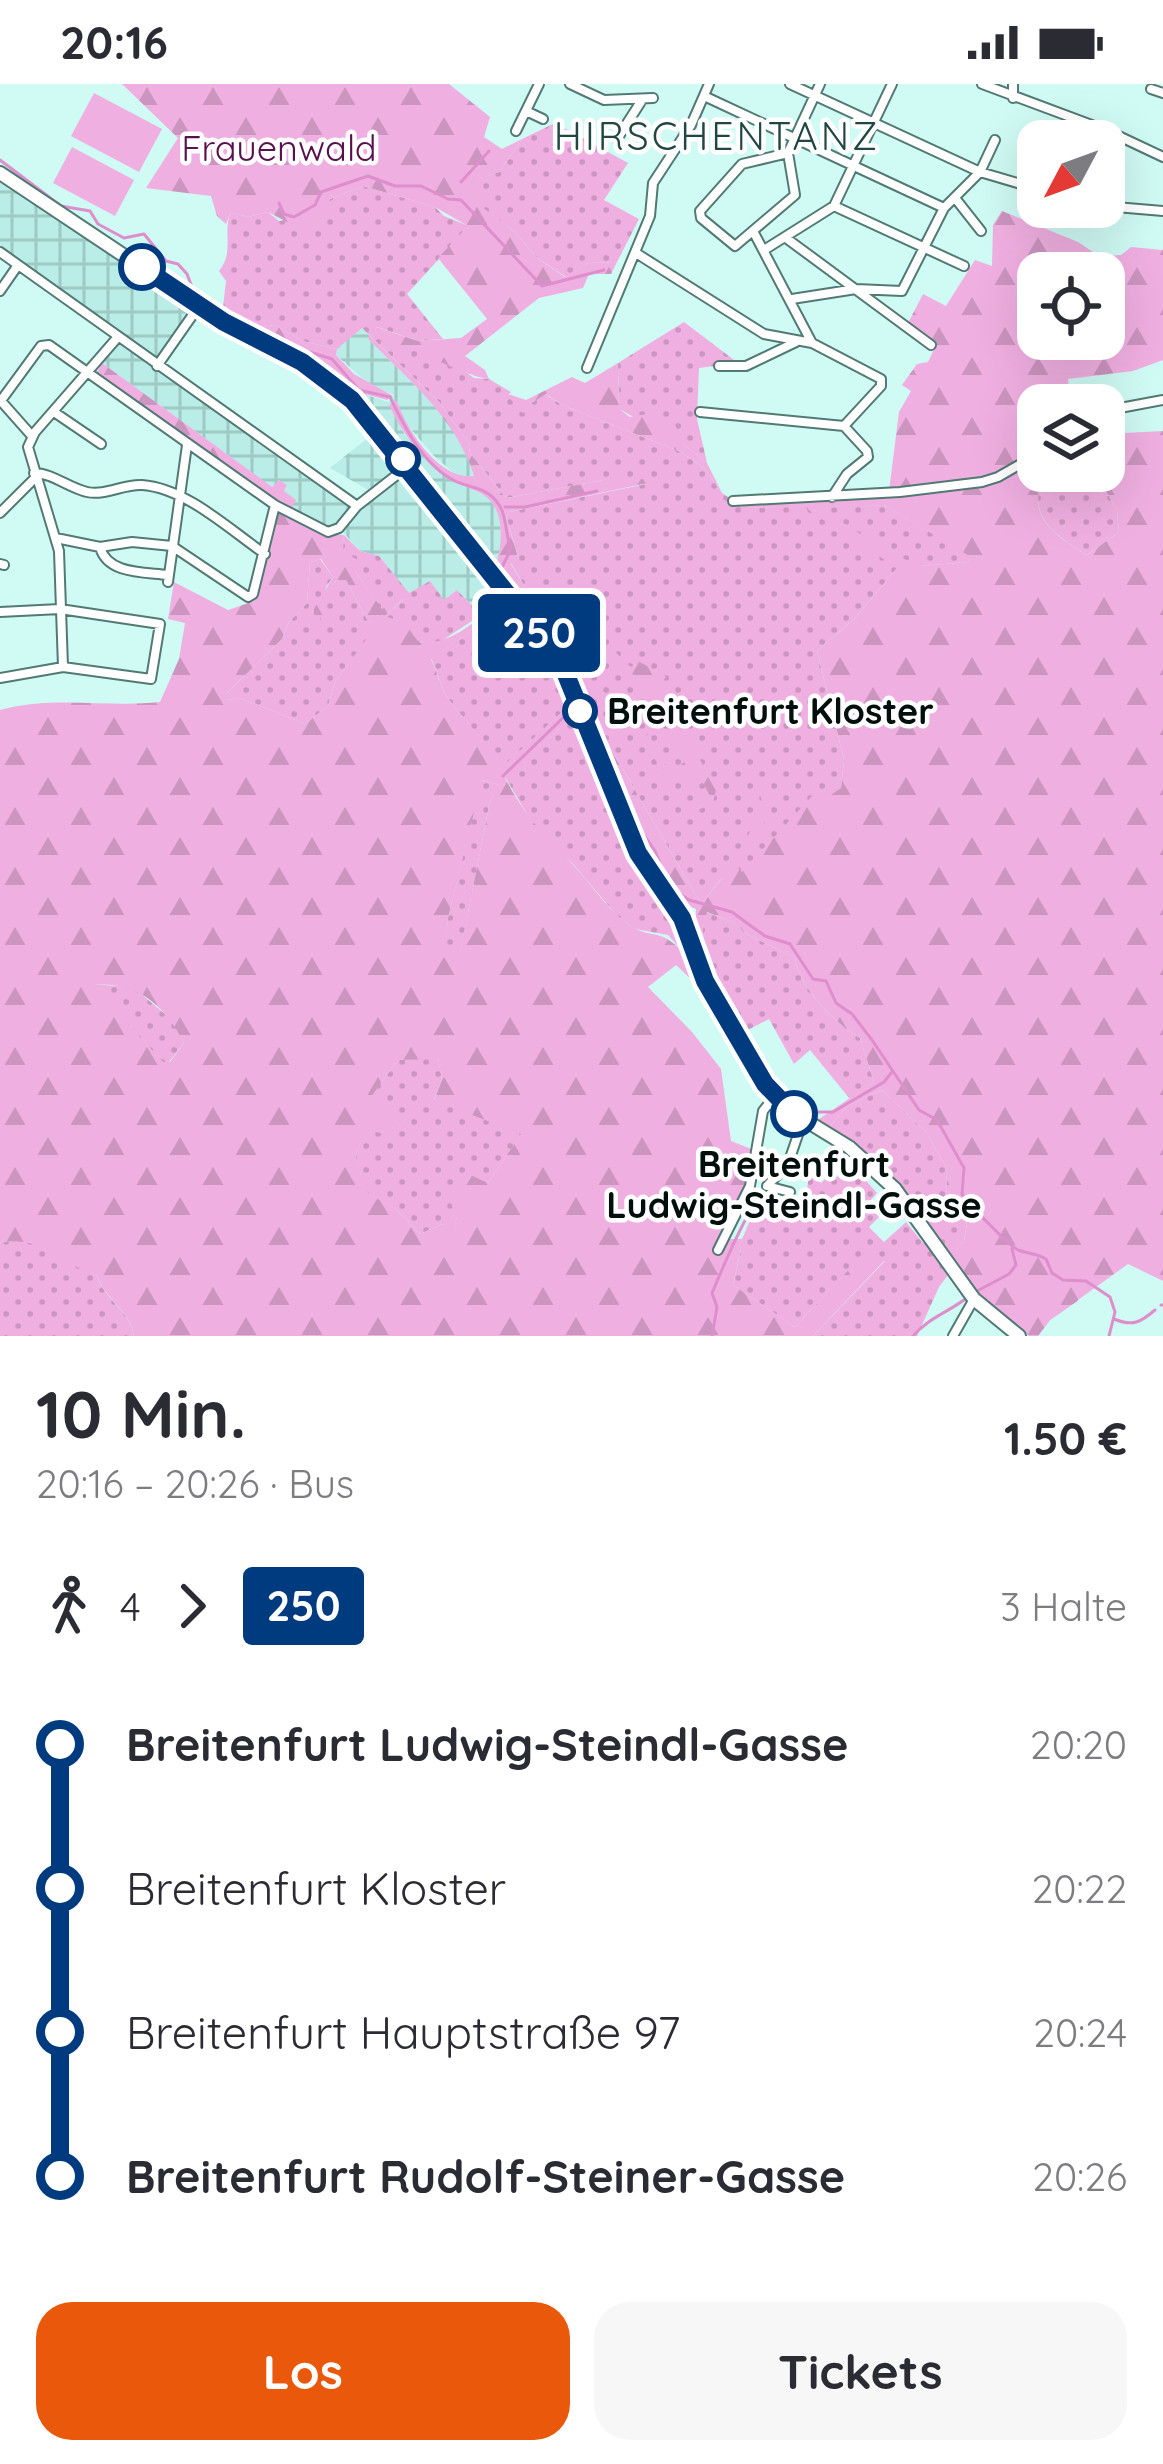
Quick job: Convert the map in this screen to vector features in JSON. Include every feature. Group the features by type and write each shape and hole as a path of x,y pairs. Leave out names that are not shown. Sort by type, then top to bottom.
{"main road":[{"path":"0,173 199,306 338,387 409,466 560,663 638,853 676,909 705,981 774,1097 849,1147 895,1190 974,1299 1018,1336"}],"street":[{"path":"516,131 539,84"},
{"path":"571,84 604,100 648,98 617,139"},
{"path":"587,368 650,216 652,183 691,125 709,84"},
{"path":"790,84 980,172 1017,183"},
{"path":"788,153 742,164 700,211 701,218 735,246 795,195 788,153 820,84"},
{"path":"764,250 834,206 892,84"},
{"path":"982,84 1076,120"},
{"path":"1012,98 1013,84"},
{"path":"1151,89 1163,93"},
{"path":"704,96 944,208"},
{"path":"526,111 543,119"},
{"path":"1125,139 1163,158"},
{"path":"792,299 856,289 902,291 944,208 980,172 995,140"},
{"path":"955,197 981,231"},
{"path":"834,206 964,266"},
{"path":"1125,208 1163,211"},
{"path":"753,232 812,343"},
{"path":"786,238 932,345"},
{"path":"0,252 357,506"},
{"path":"636,254 764,334 812,343 881,379 881,386 844,426"},
{"path":"0,292 18,265"},
{"path":"157,365 199,306"},
{"path":"63,667 59,551 28,452 32,436 117,338"},
{"path":"719,366 746,366 797,341"},
{"path":"32,436 0,401 45,344 275,506 328,532 339,528 357,506 409,466"},
{"path":"1125,407 1163,400"},
{"path":"54,412 101,444"},
{"path":"700,412 844,426 868,455 832,496"},
{"path":"100,547 103,559 112,566 167,578 187,445"},
{"path":"734,501 988,481 1017,465"},
{"path":"35,475 93,493 136,485 178,496 265,554"},
{"path":"0,513 35,475"},
{"path":"56,538 100,547 132,542 172,546 248,597 265,554 275,506"},
{"path":"0,612 60,609 160,624 151,680 63,667 0,678"},
{"path":"718,1250 750,1186 763,1112 774,1097"},
{"path":"790,1192 767,1186 788,1164 803,1119"},
{"path":"953,1336 974,1299"}],"shaded area":[{"path":"0,180 193,310 156,361 356,502 370,491 330,468 374,433 333,391 345,379 361,393 388,402 394,395 371,386 336,355 361,327 437,407 465,449 474,477 457,476 433,455 403,420 397,401 390,406 405,435 439,472 487,497 499,511 507,598 481,615 457,590 444,600 409,594 379,556 360,551 341,530 291,510 284,491 287,486 279,480 273,488 102,363 119,342 0,255"}],"green space":[{"name":"Frauenwald","path":"122,84 449,84 490,117 484,137 502,149 522,139 499,172 475,181 482,207 565,277 588,263 617,262 611,274 589,274 583,288 539,298 465,356 485,370 489,379 466,372 371,331 373,326 418,341 461,338 487,319 438,258 468,226 435,207 363,186 330,199 310,234 268,212 248,217 231,212 226,224 217,216 211,196 146,188 178,138"},
{"path":"94,93 162,129 139,172 71,136"},
{"path":"555,123 628,163 604,200 639,219 617,262 588,263 566,277 537,258 515,232 481,207 474,181 499,172 522,139"},
{"path":"72,147 134,180 115,216 53,183"},
{"path":"363,186 435,207 469,226 407,294 443,339 418,341 374,326 474,378 489,379 511,392 508,395 530,404 545,394 681,452 744,508 884,505 972,557 968,562 897,568 855,618 817,651 844,759 841,788 736,882 722,878 701,904 596,723 571,653 584,630 582,622 552,613 530,596 511,563 518,556 506,516 509,512 646,484 603,480 506,498 470,453 468,442 439,402 362,328 337,349 302,341 275,325 254,328 223,307 226,281 219,271 226,256 231,212 248,217 268,212 279,221 319,214 330,199"},
{"path":"1002,211 1017,217 1017,228 1044,228 1093,252 1017,252 1017,360 1125,360 1125,252 1131,247 1163,250 1163,360 1133,371 1068,379 1069,384 1017,384 1017,492 1039,492 1045,522 1087,555 1119,532 1117,510 1106,492 1125,492 1125,433 1163,431 1163,1281 1128,1264 1050,1320 1038,1336 1029,1336 977,1297 947,1255 964,1241 967,1223 947,1196 946,1167 926,1132 882,1090 847,1106 828,1129 816,1121 874,1082 860,1038 820,1004 795,958 707,912 703,948 714,985 695,952 696,909 669,897 636,845 584,742 584,719 560,660 564,636 533,623 491,578 500,545 496,510 482,494 440,473 411,442 389,405 397,401 416,438 437,462 461,475 474,476 444,418 368,339 370,336 439,402 468,442 470,453 506,498 603,480 643,479 648,483 509,512 506,516 518,557 511,564 530,596 552,613 582,622 584,630 571,653 596,723 701,904 724,876 764,808 758,788 771,812 738,868 742,872 812,796 822,801 841,788 844,759 817,651 855,618 897,568 804,507 744,508 737,503 889,491 899,412 911,391 902,385 917,364 928,362 936,345 907,325 923,294 946,306 975,260 992,266 993,225","holes":["884,505 971,557 968,562 921,566 890,553 820,508"]},
{"path":"223,307 254,328 275,325 302,341 337,349 336,355 354,374 393,396 387,400 361,393 345,379 340,384 220,316"},
{"path":"684,322 738,363 699,368 697,419 707,463 683,444 619,409 618,363"},
{"path":"102,363 272,487 279,480 287,485 284,491 296,500 291,510 96,374"},
{"path":"618,363 619,409 630,417 652,413 675,425 683,444 707,463 722,493 704,468 681,452 562,405 546,394 530,404 531,415 518,411 508,394 526,400 572,377 585,383"},
{"path":"1039,492 1106,492 1117,510 1119,532 1087,555 1053,531"},
{"path":"277,509 325,534 344,535 343,552 358,560 355,571 382,609 409,594 385,616 405,624 418,641 453,636 503,600 507,606 431,659 446,696 503,766 572,703 574,716 505,778 529,817 613,911 636,929 661,936 690,953 704,984 695,983 676,965 648,987 721,1069 731,1141 759,1152 727,1238 741,1249 733,1285 795,1327 870,1247 885,1260 813,1336 134,1336 128,1319 97,1275 30,1243 0,1242 0,710 60,702 160,702 179,659 185,623 168,619 174,582 228,610 254,601","holes":["321,559 333,577 314,609 314,621 319,622 336,580 346,580 368,621 376,626 335,682 328,706 305,724 225,695 282,639 289,622 307,603 310,562","482,780 500,785 490,801 460,953 445,953 448,918","92,985 135,991 157,1006 184,1043 170,1062 163,1062","438,1059 442,1080 434,1100 521,1134 488,1183 466,1173 449,1199 457,1217 453,1228 443,1224 420,1234 398,1211 368,1193 355,1155 367,1130 384,1134 401,1127 371,1097 398,1060"]},
{"path":"344,535 360,551 379,556 409,593 430,581 444,600 457,590 481,615 437,644 418,641 405,625 385,616 405,598 382,610 342,552"},
{"path":"320,559 333,577 326,587 321,617 327,592 336,580 346,580 368,621 377,626 335,682 328,706 305,724 224,696 282,639 289,622 307,603 310,562"},
{"path":"505,599 555,664 572,703 503,767 446,696 431,658 507,607"},
{"path":"601,645 609,646 631,667 638,661 666,677 657,688 691,731 716,790 713,803 698,810 694,804 710,796 703,783 666,780 643,736 648,734 671,774 684,762 670,730 643,684"},
{"path":"574,716 632,854 674,918 690,953 685,954 668,935 635,929 617,916 574,865 537,831 505,777"},
{"path":"481,780 501,785 490,801 460,954 444,953 448,918"},
{"path":"706,912 740,925 743,932 795,958 820,1004 860,1038 874,1082 850,1099 810,1050 794,1064 769,1019 746,1031 711,976 703,946"},
{"path":"90,984 133,987 172,1020 184,1043 169,1062 163,1063"},
{"path":"438,1058 442,1080 434,1099 522,1133 488,1183 457,1217 453,1229 443,1224 420,1234 398,1211 367,1193 355,1155 367,1129 401,1127 370,1098 398,1060"},
{"path":"882,1090 926,1132 946,1167 947,1196 967,1223 964,1241 948,1255 1079,1300 1050,1320 1038,1336 1029,1336 954,1267 939,1287 917,1336 813,1336 885,1261 870,1248 795,1327 733,1285 741,1250 727,1239 742,1239 755,1209 803,1220 809,1174 821,1183 832,1172 841,1179 853,1166 877,1193 867,1204 879,1217 869,1227 884,1242 906,1222 923,1243 932,1235 828,1129 847,1106"},
{"path":"25,1240 50,1248 97,1275 128,1319 134,1336 0,1336 0,1242"}],"waterway":[{"path":"461,182 489,151"},
{"path":"0,160 61,206 90,211 98,224 124,238 144,234 166,261 178,264 187,274 194,292 244,325"},
{"path":"279,203 284,214 294,217 315,205 321,192 368,176 395,186 421,186 461,200 542,286 604,270"},
{"path":"268,338 277,335 294,347 332,359 359,390 390,397 433,465 497,502 511,549 502,566 505,587 521,604 574,629 567,651 569,664 592,727"},
{"path":"505,507 597,491"},
{"path":"503,776 571,710"},
{"path":"598,741 612,756 631,816 655,851 670,887 689,900 732,912 765,936 790,944 813,979 826,981 836,1003 852,1014 919,1110 937,1120 964,1168 962,1194 973,1207 1013,1247 1046,1259 1052,1273 1063,1280 1086,1281 1110,1297 1115,1312 1109,1336"},
{"path":"806,1112 833,1112 891,1073"},
{"path":"712,1336 717,1307 712,1293 753,1206 785,1160"},
{"path":"977,1291 1009,1274 1016,1265 1012,1249"},
{"path":"913,1336 968,1297"},
{"path":"1114,1319 1136,1322 1155,1310"}],"bus line":[{"name":"250","path":"142,267 210,314 302,362 363,410 544,640 573,690 638,853 682,918 705,981 765,1084 794,1114"}],"place":[{"name":"Breitenfurt Kloster","path":"580,711"},
{"name":"Breitenfurt Ludwig-Steindl-Gasse","path":"794,1114"}],"district":[{"name":"HIRSCHENTANZ","path":"717,136"}]}
